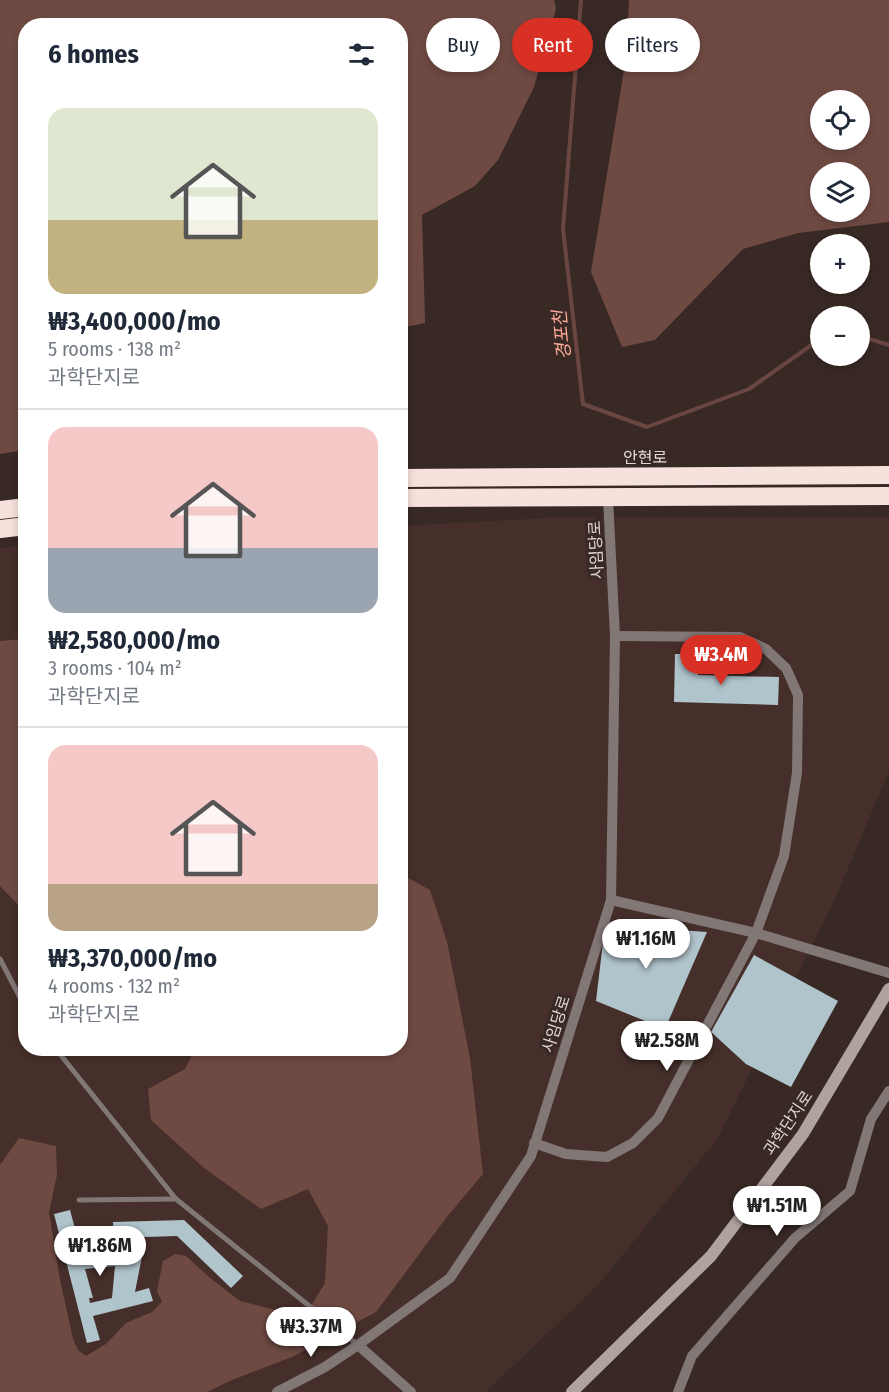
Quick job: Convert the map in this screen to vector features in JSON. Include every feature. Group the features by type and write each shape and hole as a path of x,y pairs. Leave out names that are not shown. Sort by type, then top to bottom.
{"highway":[{"name":"안현로","path":"408,478 889,475"},
{"path":"607,477 608,498"},
{"path":"408,498 889,496"},
{"path":"0,510 18,508"},
{"path":"0,528 18,527"}],"street":[{"name":"사임당로","path":"358,1345 450,1278 531,1156 612,900 615,636 608,498"},
{"path":"534,1143 566,1155 607,1157 633,1143 658,1118 756,933 784,856 797,773 798,695 786,668 766,649 740,637 615,636"},
{"path":"612,900 756,933 889,973"},
{"name":"과학단지로","path":"572,1392 711,1256 803,1134 889,989"},
{"path":"678,1392 692,1356 795,1238 850,1191 871,1119 889,1091"},
{"path":"277,1392 358,1345 411,1392"}],"lane":[{"path":"0,959 18,994"},
{"path":"62,1056 176,1199 358,1345"},
{"path":"79,1200 176,1199"}],"shaded area":[{"path":"0,0 554,0 556,9 553,18 512,18 512,72 538,72 534,87 498,160 475,186 422,215 425,323 408,327 408,18 18,18 18,451 0,454"},
{"path":"629,0 889,0 889,222 798,233 743,249 655,340 622,347 591,272 624,72 700,72 700,18 628,18"},
{"path":"548,518 889,518 889,771 838,892 718,1138 598,1285 486,1392 0,1392 0,548 18,547 18,1056 408,1056 408,526"},
{"path":"18,640 18,905 0,886 0,641"},
{"path":"408,878 430,890 447,942 470,1058 483,1174 446,1218 376,1312 292,1357 207,1392 0,1392 0,1165 19,1138 56,1146 57,1175 49,1212 60,1280 73,1339 78,1350 86,1356 106,1344 126,1323 152,1312 162,1302 157,1291 163,1261 175,1254 186,1256 240,1301 304,1317 325,1283 328,1226 308,1189 261,1209 204,1168 151,1120 148,1089 185,1069 192,1056 408,1056"}],"building":[{"path":"675,654 698,654 698,675 779,677 778,705 674,702"},
{"path":"605,925 707,932 665,1029 596,1001"},
{"path":"754,955 838,1001 791,1087 746,1064 711,1032"},
{"path":"70,1210 81,1251 144,1246 135,1292 149,1288 153,1301 93,1316 100,1340 87,1343 54,1214","holes":["115,1266 112,1298 90,1303 89,1298 93,1298 85,1269"]},
{"path":"184,1220 243,1276 231,1288 177,1236 114,1238 113,1222"}],"waterway":[{"name":"경포천","path":"581,0 563,229 583,404 647,427 749,389 810,346"},
{"name":"경포천","path":"870,339 889,345"}]}
